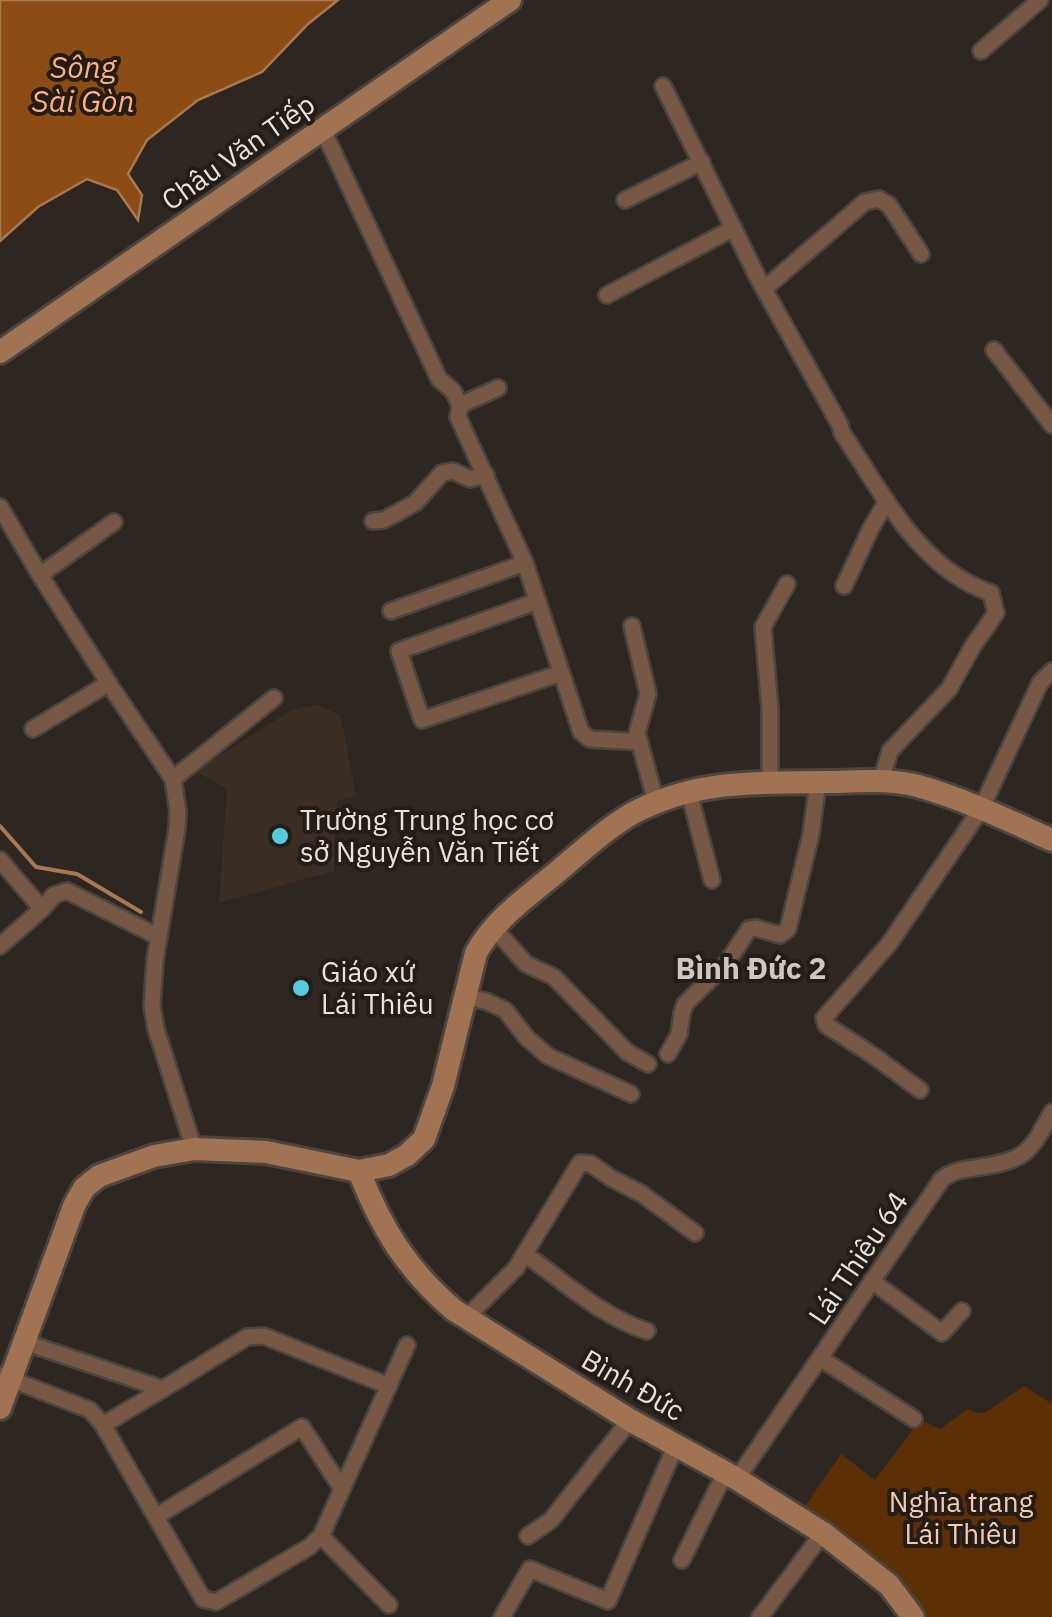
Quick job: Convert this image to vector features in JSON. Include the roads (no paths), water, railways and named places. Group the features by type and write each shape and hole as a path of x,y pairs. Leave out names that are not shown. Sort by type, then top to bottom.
{"street":[{"name":"Châu Văn Tiếp","path":"0,352 510,0"},
{"path":"981,51 1040,0"},
{"path":"663,86 842,433 903,526 925,550 956,577 991,593 996,613 949,689 890,751 881,781"},
{"path":"323,130 439,379 460,405 458,416 525,562 580,732 590,738 640,742"},
{"path":"624,200 702,162"},
{"path":"764,288 865,202 879,199 888,206 921,254"},
{"path":"607,296 734,228"},
{"path":"994,350 1052,425"},
{"path":"460,405 498,388"},
{"path":"373,521 384,520 415,503 442,474 454,471 470,478 486,475"},
{"path":"844,586 887,501"},
{"path":"0,508 108,683 174,779 177,828 152,1006 194,1149"},
{"path":"40,575 114,522"},
{"path":"391,610 525,562"},
{"path":"770,781 770,710 763,627 787,584"},
{"path":"538,602 400,651 422,720 561,672"},
{"path":"632,626 648,694 637,733 656,802"},
{"path":"920,1090 826,1025 824,1018 889,944 981,809 1040,683 1052,670"},
{"path":"33,730 108,683"},
{"path":"174,779 274,698"},
{"path":"0,1408 4,1377 24,1342 84,1188 99,1176 142,1160 194,1149 266,1152 359,1170 389,1165 407,1155 424,1138 443,1086 476,953 486,934 581,851 636,811 688,792 745,782 881,781 914,785 958,799 1052,840"},
{"path":"668,1054 679,1034 685,1004 726,964 749,929 780,935 788,929 811,834 818,782"},
{"path":"688,792 712,880"},
{"path":"0,860 42,909"},
{"path":"0,946 54,895 67,891 159,937"},
{"path":"494,927 526,964 554,976 627,1052 648,1064"},
{"path":"465,996 505,1010 527,1038 548,1056 631,1094"},
{"name":"Lái Thiêu 64","path":"682,1560 731,1476 820,1358 942,1178 952,1172 1018,1160 1030,1149 1052,1112"},
{"path":"466,1318 516,1268 580,1163 590,1164 642,1194 695,1233"},
{"name":"Bình Đức","path":"359,1170 374,1210 428,1288 466,1318 630,1420 823,1532 888,1585 913,1617"},
{"path":"525,1254 595,1304 647,1331"},
{"path":"872,1282 942,1333 962,1310"},
{"path":"103,1425 247,1337 264,1336 388,1386"},
{"path":"24,1342 163,1389"},
{"path":"4,1377 90,1410 103,1425 204,1599 216,1602 321,1536 407,1345"},
{"path":"820,1358 914,1419"},
{"path":"528,1536 551,1520 630,1420"},
{"path":"156,1516 302,1427 342,1489"},
{"path":"502,1617 530,1569 608,1601 676,1445"},
{"path":"760,1617 823,1532"},
{"path":"321,1536 389,1605"}],"water":[{"name":"Sông Sài Gòn","path":"0,0 338,0 308,24 262,72 198,100 147,140 128,174 142,195 138,220 117,190 87,179 38,207 0,241"}],"waterway":[{"path":"0,826 36,867 77,874 141,912"}],"place":[{"name":"Trường Trung học cơ sở Nguyễn Văn Tiết","path":"280,836"},
{"name":"Giáo xứ Lái Thiêu","path":"301,988"}],"district":[{"name":"Bình Đức 2","path":"751,969"}],"park label":[{"name":"Nghĩa trang Lái Thiêu","path":"961,1518"}]}
